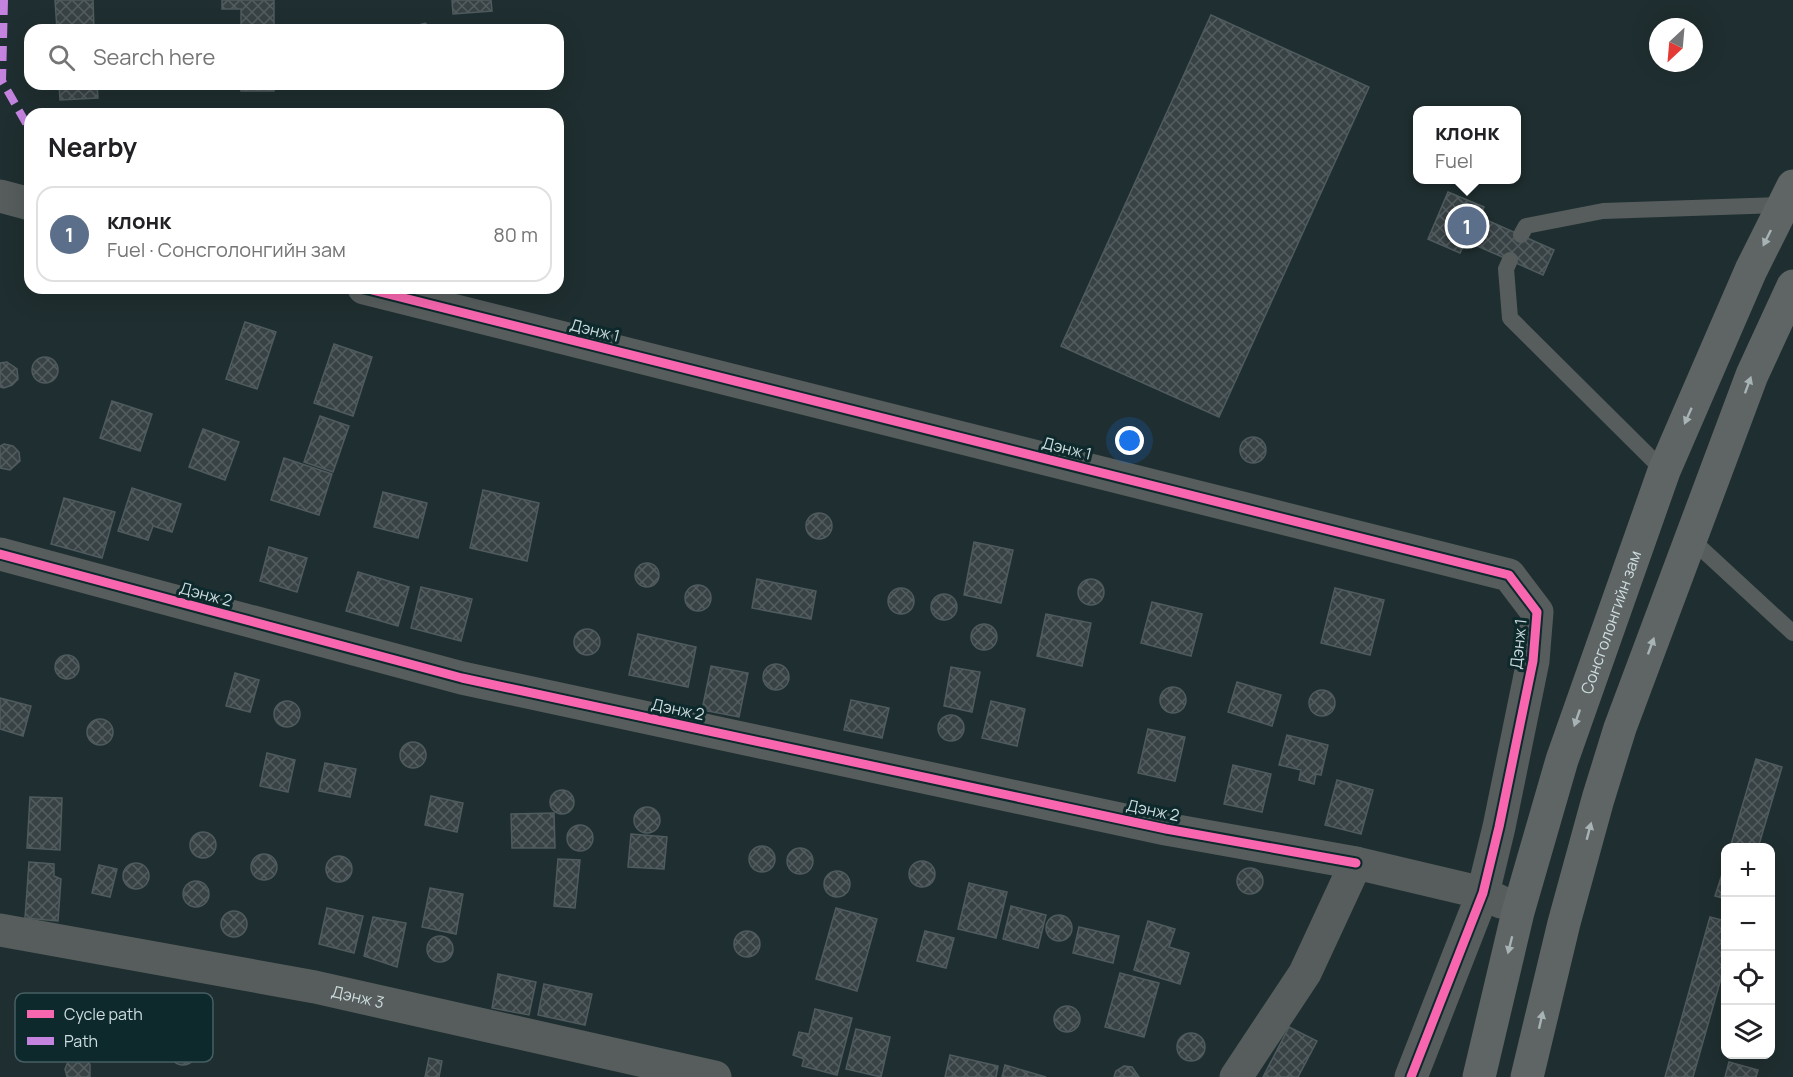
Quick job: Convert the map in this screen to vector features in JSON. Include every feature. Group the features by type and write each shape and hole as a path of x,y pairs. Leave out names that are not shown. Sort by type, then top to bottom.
{"main road":[{"name":"Сонсголонгийн зам","path":"1479,1077 1518,912 1562,760 1664,471 1752,270 1788,195"},
{"path":"1527,1077 1564,923 1620,728 1752,375 1793,286"}],"street":[{"path":"0,196 24,202"},
{"name":"Дэнж 1","path":"388,294 1509,575 1537,612 1533,661 1499,828 1483,893 1411,1077"},
{"name":"Дэнж 2","path":"0,554 462,678 1166,829 1356,863 1483,893 1518,912"},
{"path":"1236,1077 1305,973 1356,863"},
{"name":"Дэнж 3","path":"0,930 315,987 715,1077"}],"lane":[{"path":"1521,236 1526,226 1603,211 1788,195"},
{"path":"1510,260 1506,269 1510,318 1664,471"},
{"path":"1691,539 1793,633"}],"building":[{"path":"55,0 93,0 94,24 57,24"},
{"path":"222,0 274,0 274,24 241,24 241,9 222,9"},
{"path":"452,0 491,0 492,11 453,14"},
{"path":"1211,15 1369,87 1219,417 1061,346"},
{"path":"59,90 97,90 98,98 60,100"},
{"path":"241,90 274,90 274,91"},
{"path":"1448,192 1484,207 1480,217 1554,250 1543,275 1466,241 1460,253 1428,239"},
{"path":"245,322 276,332 257,389 226,379"},
{"path":"334,344 372,357 353,416 314,403"},
{"path":"45,357 54,361 58,370 54,379 45,383 36,379 32,370 36,361"},
{"path":"7,362 17,369 18,379 12,385 4,388 0,387 0,363"},
{"path":"112,401 152,414 140,451 100,438"},
{"path":"320,416 349,426 333,472 304,462"},
{"path":"203,429 239,442 225,480 189,467"},
{"path":"1253,437 1262,441 1266,450 1262,459 1253,463 1244,459 1240,450 1244,441"},
{"path":"4,444 13,446 19,452 20,461 10,470 0,468 0,446"},
{"path":"284,458 332,474 319,515 271,500"},
{"path":"132,488 181,504 172,532 153,526 148,540 118,531"},
{"path":"483,490 539,503 527,561 470,548"},
{"path":"383,492 427,503 418,538 374,527"},
{"path":"64,498 115,512 102,558 51,544"},
{"path":"819,513 828,517 832,526 828,535 819,539 810,535 806,526 810,517"},
{"path":"974,542 1013,550 1001,603 964,595"},
{"path":"269,547 307,558 297,592 260,581"},
{"path":"647,563 655,567 659,575 655,583 647,587 639,583 635,575 639,567"},
{"path":"358,572 409,587 398,626 346,611"},
{"path":"757,579 816,591 811,619 752,608"},
{"path":"1091,579 1100,583 1104,592 1100,601 1091,605 1082,601 1078,592 1082,583"},
{"path":"698,585 707,589 711,598 707,607 698,611 689,607 685,598 689,589"},
{"path":"421,587 472,599 461,641 411,628"},
{"path":"901,588 910,592 914,601 910,610 901,614 892,610 888,601 892,592"},
{"path":"1335,588 1384,600 1370,655 1321,643"},
{"path":"944,594 953,598 957,607 953,616 944,620 935,616 931,607 935,598"},
{"path":"1152,602 1202,614 1191,656 1141,643"},
{"path":"1046,614 1091,623 1082,666 1037,656"},
{"path":"984,624 993,628 997,637 993,646 984,650 975,646 971,637 975,628"},
{"path":"587,629 596,633 600,642 596,651 587,655 578,651 574,642 578,633"},
{"path":"638,634 696,647 688,687 629,675"},
{"path":"67,655 75,659 79,667 75,675 67,679 59,675 55,667 59,659"},
{"path":"776,664 785,668 789,677 785,686 776,690 767,686 763,677 767,668"},
{"path":"711,666 748,673 739,717 702,710"},
{"path":"951,667 980,672 972,712 944,706"},
{"path":"235,673 259,680 250,712 226,706"},
{"path":"1237,682 1281,695 1272,726 1228,712"},
{"path":"1173,687 1182,691 1186,700 1182,709 1173,713 1164,709 1160,700 1164,691"},
{"path":"1322,690 1331,694 1335,703 1331,712 1322,716 1313,712 1309,703 1313,694"},
{"path":"0,698 31,706 23,736 0,729"},
{"path":"851,700 889,708 882,738 844,730"},
{"path":"287,701 296,705 300,714 296,723 287,727 278,723 274,714 278,705"},
{"path":"991,701 1025,709 1017,746 982,738"},
{"path":"951,715 960,719 964,728 960,737 951,741 942,737 938,728 942,719"},
{"path":"100,719 109,723 113,732 109,741 100,745 91,741 87,732 91,723"},
{"path":"1148,729 1185,737 1175,781 1138,773"},
{"path":"1287,735 1328,745 1321,775 1316,774 1314,784 1299,780 1301,770 1279,765"},
{"path":"413,742 422,746 426,755 422,764 413,768 404,764 400,755 404,746"},
{"path":"267,753 295,760 288,792 260,786"},
{"path":"1756,759 1782,767 1759,843 1731,843"},
{"path":"325,763 356,769 350,797 319,791"},
{"path":"1233,765 1271,774 1262,812 1224,804"},
{"path":"1337,780 1373,790 1361,834 1325,825"},
{"path":"562,790 570,794 574,802 570,810 562,814 554,810 550,802 554,794"},
{"path":"431,796 463,803 457,832 425,825"},
{"path":"30,797 62,798 60,850 27,848"},
{"path":"647,807 656,811 660,820 656,829 647,833 638,829 634,820 638,811"},
{"path":"554,813 555,848 512,848 511,814"},
{"path":"580,825 589,829 593,838 589,847 580,851 571,847 567,838 571,829"},
{"path":"203,832 212,836 216,845 212,854 203,858 194,854 190,845 194,836"},
{"path":"631,834 667,837 664,869 628,867"},
{"path":"762,846 771,850 775,859 771,868 762,872 753,868 749,859 753,850"},
{"path":"800,848 809,852 813,861 809,870 800,874 791,870 787,861 791,852"},
{"path":"264,854 273,858 277,867 273,876 264,880 255,876 251,867 255,858"},
{"path":"339,856 348,860 352,869 348,878 339,882 330,878 326,869 330,860"},
{"path":"558,859 580,860 575,908 554,906"},
{"path":"922,861 931,865 935,874 931,883 922,887 913,883 909,874 913,865"},
{"path":"29,862 54,864 54,876 61,879 58,921 25,918"},
{"path":"136,863 145,867 149,876 145,885 136,889 127,885 123,876 127,867"},
{"path":"99,865 117,869 110,897 92,893"},
{"path":"1250,868 1259,872 1263,881 1259,890 1250,894 1241,890 1237,881 1241,872"},
{"path":"837,871 846,875 850,884 846,893 837,897 828,893 824,884 828,875"},
{"path":"1721,877 1721,898 1715,896"},
{"path":"196,881 205,885 209,894 205,903 196,907 187,903 183,894 187,885"},
{"path":"969,883 1007,892 996,938 958,929"},
{"path":"430,888 463,894 456,934 422,927"},
{"path":"1011,906 1046,915 1038,948 1003,939"},
{"path":"327,908 363,916 354,953 319,944"},
{"path":"836,908 877,919 857,991 816,979"},
{"path":"234,911 243,915 247,924 243,933 234,937 225,933 221,924 225,915"},
{"path":"1059,915 1068,919 1072,928 1068,937 1059,941 1050,937 1046,928 1050,919"},
{"path":"373,917 406,923 397,967 364,956"},
{"path":"1710,917 1721,920 1721,979 1693,1077 1665,1077"},
{"path":"1148,921 1175,929 1169,947 1189,953 1180,984 1134,970"},
{"path":"1079,927 1119,936 1113,963 1073,953"},
{"path":"747,931 756,935 760,944 756,953 747,957 738,953 734,944 738,935"},
{"path":"925,931 954,938 946,968 917,961"},
{"path":"440,936 449,940 453,949 449,958 440,962 431,958 427,949 431,940"},
{"path":"1120,973 1159,983 1144,1037 1105,1027"},
{"path":"498,974 536,982 529,1015 492,1008"},
{"path":"544,984 592,994 585,1025 538,1015"},
{"path":"1067,1006 1076,1010 1080,1019 1076,1028 1067,1032 1058,1028 1054,1019 1058,1010"},
{"path":"815,1009 852,1018 837,1075 802,1066 804,1059 793,1055 799,1032 809,1034"},
{"path":"1289,1027 1317,1041 1298,1077 1263,1077"},
{"path":"856,1029 890,1037 881,1077 846,1069"},
{"path":"1191,1033 1201,1037 1205,1047 1201,1057 1191,1061 1181,1057 1177,1047 1181,1037"},
{"path":"950,1055 998,1066 996,1077 945,1077"},
{"path":"429,1058 442,1061 439,1077 425,1077"},
{"path":"68,1062 88,1062 90,1077 67,1077 65,1069"},
{"path":"175,1062 191,1062 183,1065"},
{"path":"1729,1062 1758,1070 1756,1077 1725,1077"},
{"path":"1005,1065 1046,1077 1002,1077"},
{"path":"1124,1066 1132,1067 1139,1077 1114,1077 1116,1071"}],"marked path":[{"path":"4,0 2,81 24,120"}],"cycle path":[{"path":"388,294 1509,575 1537,612 1533,661 1483,893 1411,1077"},
{"path":"0,554 462,678 1166,829 1356,863"}],"place":[{"name":"клонк","path":"1467,226"}]}
